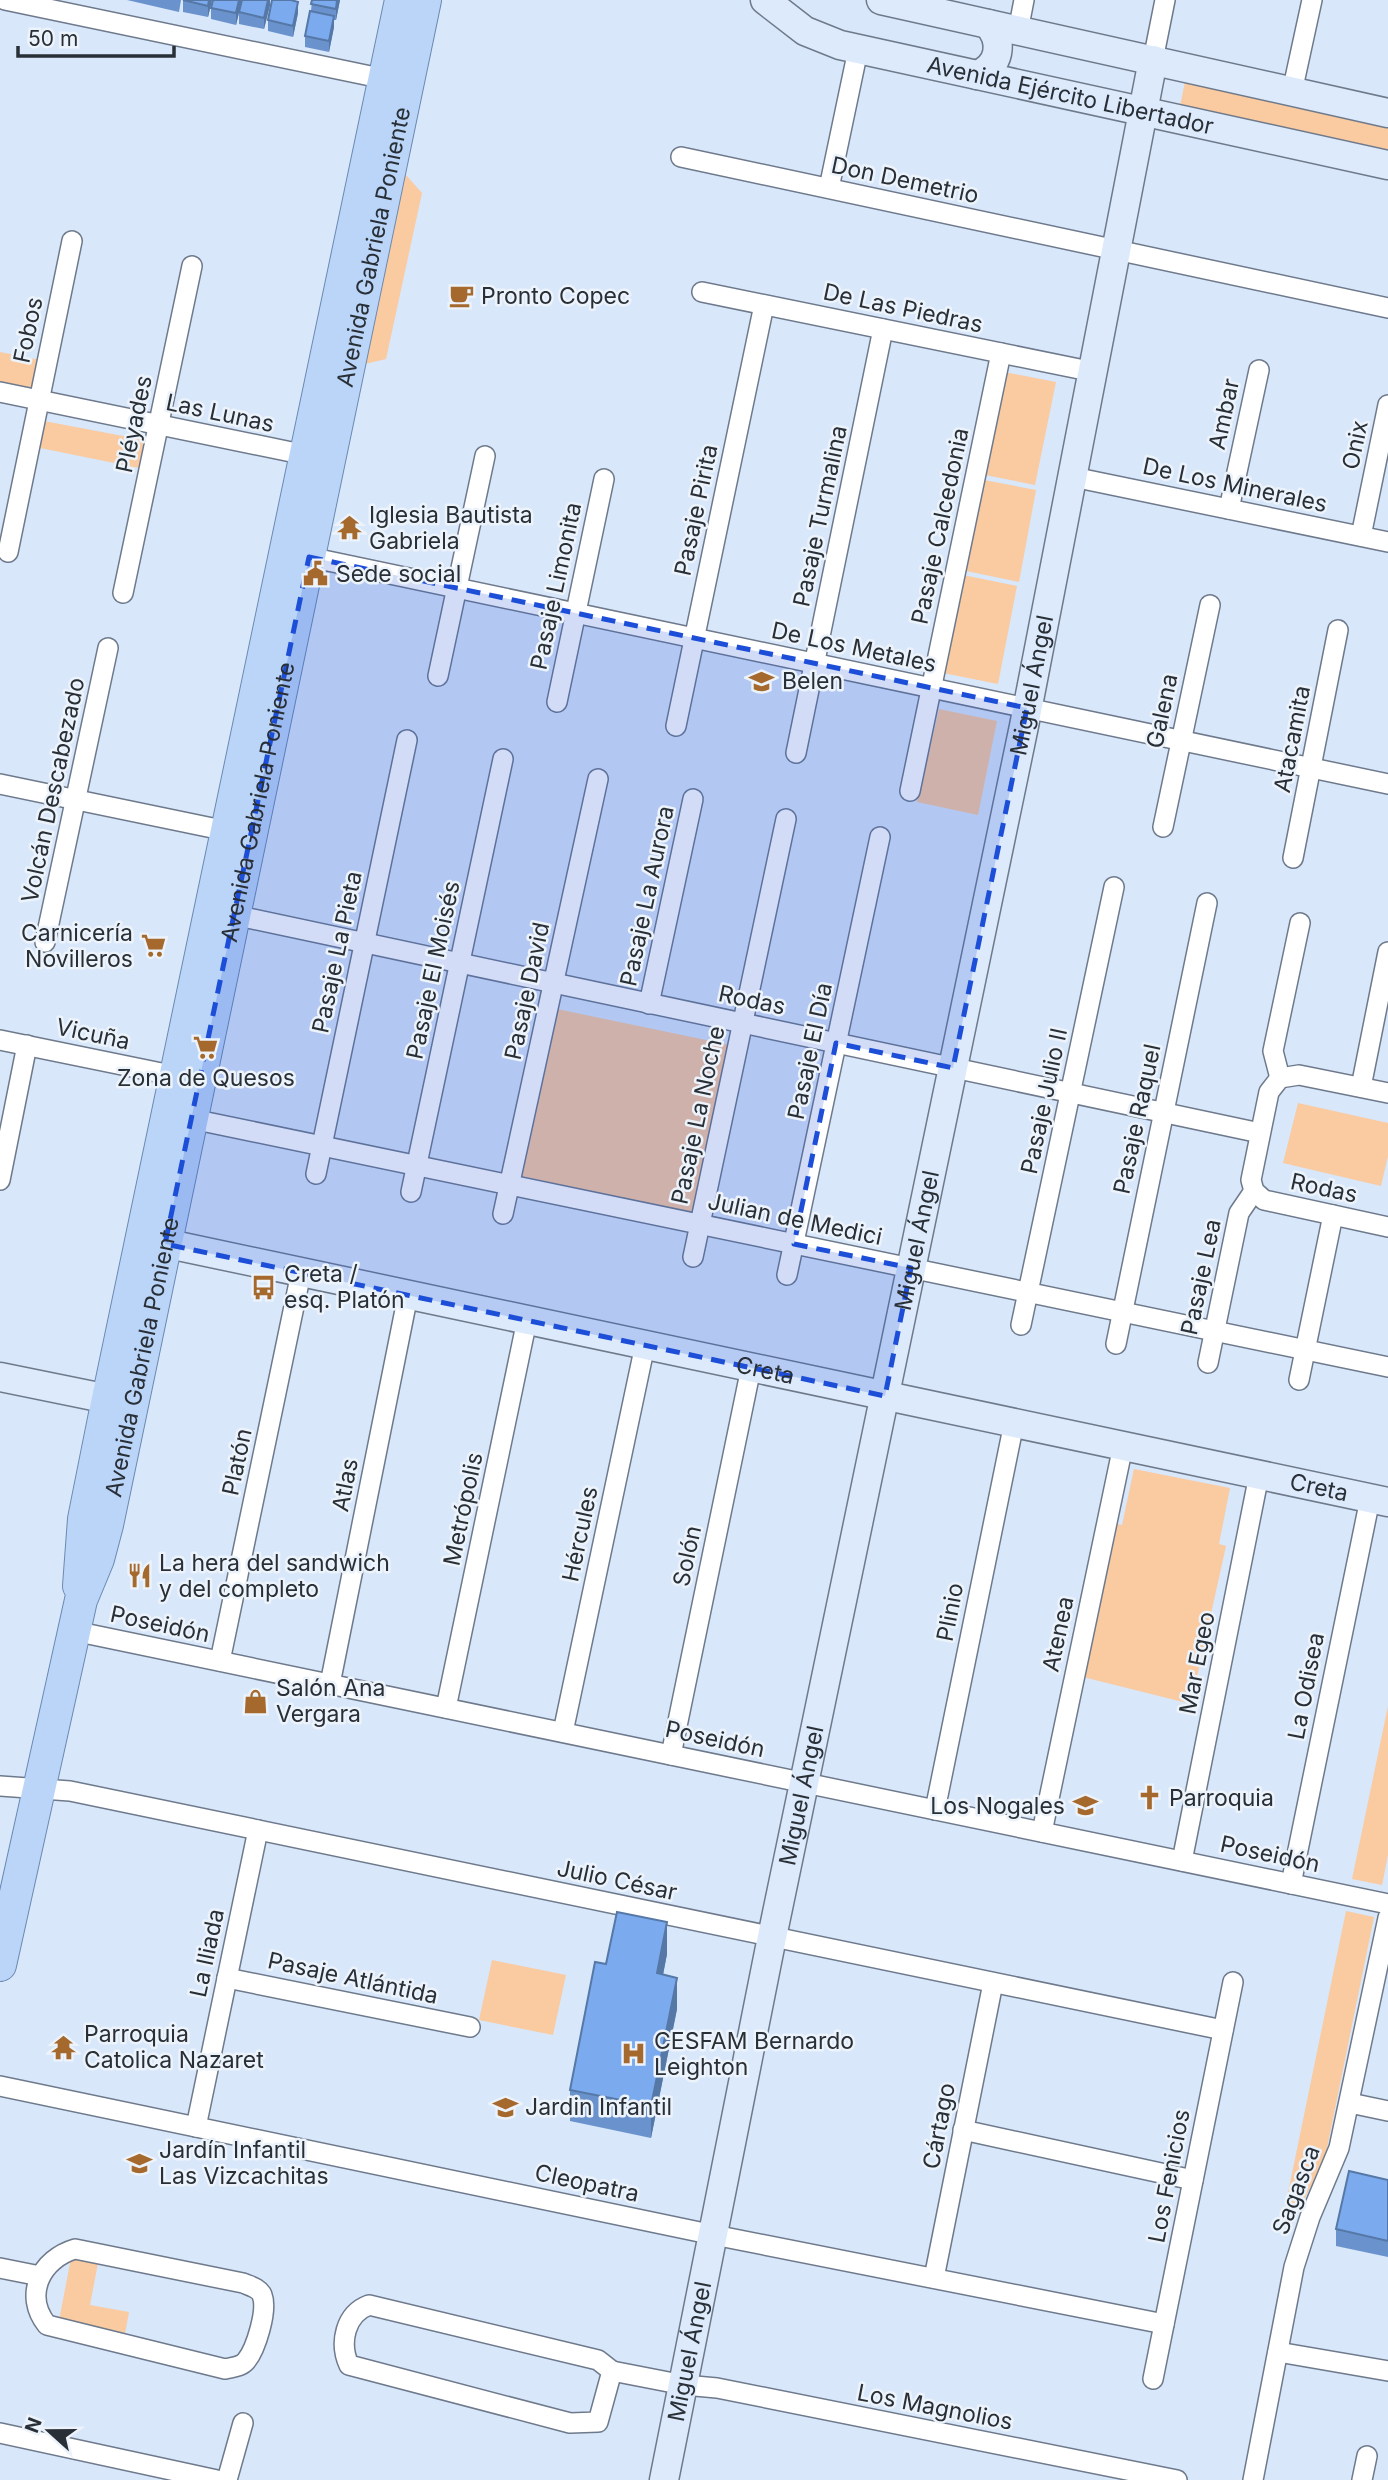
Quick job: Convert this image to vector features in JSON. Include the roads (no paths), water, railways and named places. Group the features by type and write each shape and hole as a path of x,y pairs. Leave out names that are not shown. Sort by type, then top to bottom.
{"main road":[{"name":"Avenida Gabriela Poniente","path":"0,1965 80,1600 80,1544 120,1401 154,1241 176,1076 401,0"},
{"name":"Avenida Gabriela Poniente","path":"154,1241 192,1119 425,0"}],"street":[{"path":"5,0 385,79"},
{"name":"Avenida Ejército Libertador","path":"765,0 805,31 858,50 1145,110 1388,165"},
{"path":"1018,31 1024,0"},
{"name":"Miguel Ángel","path":"664,2480 772,1937 1027,708 1165,0"},
{"path":"1292,92 1312,0"},
{"path":"898,2 1388,113"},
{"path":"977,75 990,68 998,55 997,38 988,24"},
{"path":"829,188 858,50"},
{"name":"Don Demetrio","path":"681,157 1388,308"},
{"name":"Fobos","path":"8,552 72,241"},
{"name":"Pléyades","path":"123,593 192,266"},
{"name":"De Las Piedras","path":"702,292 1094,372"},
{"name":"Pasaje Pirita","path":"676,726 764,305"},
{"name":"Pasaje Turmalina","path":"796,753 883,329"},
{"name":"Pasaje Calcedonia","path":"910,791 1001,353"},
{"name":"Ambar","path":"1229,509 1259,370"},
{"name":"Las Lunas","path":"0,392 306,456"},
{"name":"Onix","path":"1361,536 1388,405"},
{"path":"438,676 485,456"},
{"name":"De Los Minerales","path":"1073,477 1388,542"},
{"name":"Pasaje Limonita","path":"557,702 604,479"},
{"name":"De Los Metales","path":"309,557 1388,784"},
{"name":"Galena","path":"1163,827 1210,605"},
{"name":"Atacamita","path":"1293,858 1339,630"},
{"name":"Volcán Descabezado","path":"45,942 108,649"},
{"name":"Pasaje La Pieta","path":"316,1174 407,740"},
{"name":"Pasaje El Moisés","path":"411,1192 503,759"},
{"name":"Pasaje David","path":"503,1214 598,779"},
{"path":"0,784 228,831"},
{"name":"Pasaje La Aurora","path":"649,1003 693,799"},
{"name":"Pasaje La Noche","path":"693,1257 786,819"},
{"name":"Pasaje El Día","path":"787,1275 880,838"},
{"name":"Pasaje Julio II","path":"1021,1325 1114,887"},
{"name":"Pasaje Raquel","path":"1116,1344 1207,903"},
{"name":"Rodas","path":"234,915 1260,1133"},
{"path":"1300,922 1273,1051 1280,1078 1292,1074 1388,1093"},
{"path":"1361,1087 1388,952"},
{"name":"Vicuña","path":"0,1040 176,1076"},
{"path":"0,1180 27,1045"},
{"name":"Pasaje Lea","path":"1208,1363 1239,1213 1254,1191 1251,1175 1269,1092 1280,1078"},
{"name":"Julian de Medici","path":"192,1119 1388,1367"},
{"name":"Rodas","path":"1254,1191 1270,1202 1388,1227"},
{"path":"1299,1380 1333,1215"},
{"name":"Creta","path":"154,1241 1379,1500"},
{"name":"Platón","path":"220,1661 301,1273"},
{"name":"Atlas","path":"330,1684 408,1295"},
{"name":"Metrópolis","path":"446,1708 527,1320"},
{"name":"Hércules","path":"563,1732 645,1345"},
{"name":"Solón","path":"671,1755 751,1368"},
{"path":"0,1377 120,1401"},
{"name":"Plinio","path":"935,1810 1014,1423"},
{"name":"Atenea","path":"1042,1832 1123,1447"},
{"name":"Mar Egeo","path":"1182,1861 1259,1475"},
{"name":"La Odisea","path":"1291,1884 1379,1500"},
{"name":"Poseidón","path":"74,1631 1388,1904"},
{"name":"Julio César","path":"0,1786 70,1791 1223,2031"},
{"name":"La Iliada","path":"196,2127 258,1830"},
{"name":"Sagasca","path":"1253,2480 1301,2241 1332,2169 1350,2103 1388,1918"},
{"name":"Pasaje Atlántida","path":"227,1978 470,2027"},
{"name":"Los Fenicios","path":"1153,2379 1233,1982"},
{"name":"Cártago","path":"933,2278 993,1983"},
{"name":"Cleopatra","path":"0,2086 714,2235 1164,2324"},
{"path":"1350,2103 1388,2111"},
{"path":"963,2130 1193,2180"},
{"path":"75,2249 243,2283 258,2290 263,2297 264,2308 253,2350 246,2361 225,2369 47,2325 40,2317 38,2304 40,2276 48,2262 61,2253 75,2249"},
{"path":"0,2268 40,2276"},
{"name":"Los Magnolios","path":"612,2371 598,2422 569,2423 362,2370 349,2365 342,2350 351,2318 358,2309 369,2305 587,2357 598,2360 612,2371 684,2385 717,2388 1177,2480"},
{"path":"1278,2352 1388,2371"},
{"path":"228,2480 243,2423"},
{"path":"0,2433 217,2480"},
{"path":"1362,2480 1367,2456"}],"place":[{"name":"Pronto Copec","path":"461,296"},
{"name":"Iglesia Bautista Gabriela","path":"349,528"},
{"name":"Sede social","path":"316,574"},
{"name":"Belen","path":"762,681"},
{"name":"Carnicería Novilleros","path":"153,946"},
{"name":"Zona de Quesos","path":"206,1048"},
{"name":"Creta / esq. Platón","path":"264,1287"},
{"name":"La hera del sandwich y del completo","path":"139,1576"},
{"name":"Salón Ana Vergara","path":"256,1701"},
{"name":"Parroquia","path":"1149,1798"},
{"name":"Los Nogales","path":"1085,1806"},
{"name":"Parroquia Catolica Nazaret","path":"64,2047"},
{"name":"CESFAM Bernardo Leighton","path":"634,2054"},
{"name":"Jardin Infantil","path":"505,2107"},
{"name":"Jardín Infantil Las Vizcachitas","path":"139,2163"}]}
